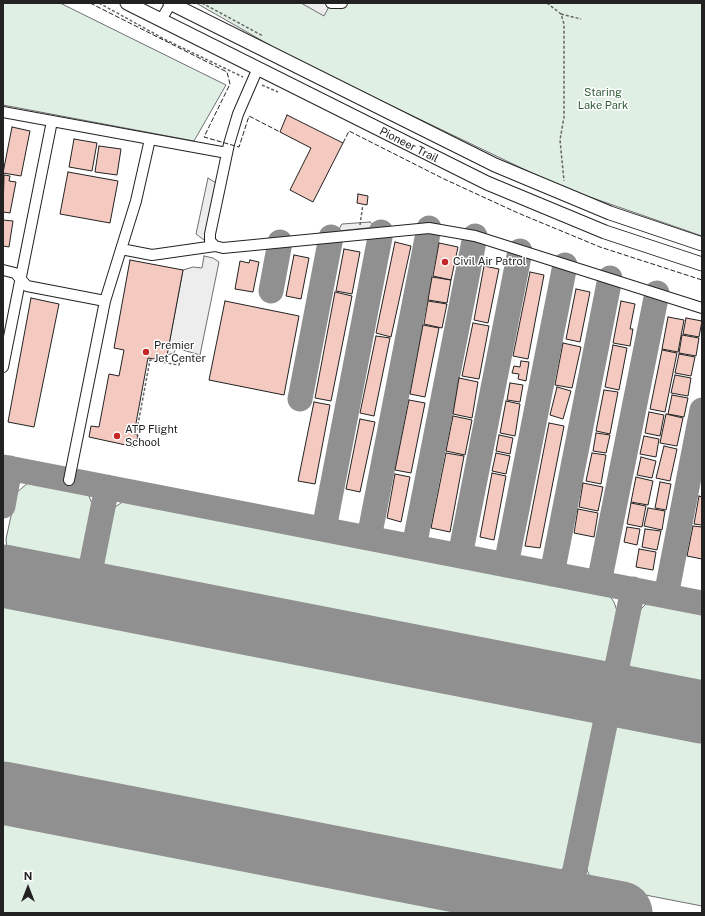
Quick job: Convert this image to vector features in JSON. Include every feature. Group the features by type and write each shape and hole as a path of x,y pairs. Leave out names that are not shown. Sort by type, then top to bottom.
{"main road":[{"name":"Pioneer Trail","path":"127,3 487,183 605,232 702,264"},
{"name":"Pioneer Trail","path":"171,3 495,165 610,213 702,244"}],"lane":[{"path":"161,20 171,3"},
{"path":"331,3 342,3"},
{"path":"215,246 210,241 210,234 227,153 238,114 258,68"},
{"path":"3,112 227,153"},
{"path":"3,367 52,121"},
{"path":"69,480 105,301 136,201 150,139"},
{"path":"121,249 152,255 215,246 223,248 429,228 475,236 702,308"},
{"path":"3,270 15,273 21,277 27,286 105,301"}],"path":[{"path":"202,3 268,39"},
{"path":"547,3 561,14 580,19"},
{"path":"557,180 564,183 560,140 564,117 564,24 561,14"},
{"path":"358,234 363,204"},
{"path":"136,435 150,360 179,365 181,358"}],"green space":[{"path":"3,3 60,3 226,85 194,141 3,105"},
{"name":"Staring Lake Park","path":"196,3 702,3 702,236 561,187 296,60"},
{"path":"38,481 76,489 89,496 94,509 84,556 77,566 64,570 20,561 12,556 7,549 6,539 16,493 28,483"},
{"path":"132,500 600,591 609,595 614,602 617,611 608,656 605,663 599,669 589,672 115,580 108,574 103,565 102,555 111,516 115,507 124,501"},
{"path":"15,593 581,704 588,708 593,716 595,726 568,858 564,867 558,873 549,877 3,770 3,596"},
{"path":"656,603 702,611 702,694 636,681 626,669 625,663 635,615 646,604"},
{"path":"627,715 638,715 702,728 702,906 599,886 591,879 587,870 586,859 612,731 616,720"},
{"path":"3,814 514,913 3,913"}],"shaded area":[{"path":"301,3 331,3 324,16"},
{"path":"208,178 216,183 204,240 196,234"},
{"path":"370,222 376,227 338,231 342,224"},
{"path":"204,256 213,258 219,262 200,355 176,348 174,353 167,355 183,270 193,267 202,268"}],"building":[{"path":"287,115 343,143 313,202 290,190 311,148 280,132"},
{"path":"12,127 30,131 21,176 3,173"},
{"path":"74,139 97,143 92,171 69,167"},
{"path":"99,146 121,149 117,175 95,172"},
{"path":"68,172 118,181 110,223 60,214"},
{"path":"4,175 10,176 9,181 16,182 10,213 3,212"},
{"path":"358,194 368,196 367,205 357,203"},
{"path":"3,220 13,221 9,247 3,246"},
{"path":"395,242 411,246 391,337 376,333"},
{"name":"Civil Air Patrol","path":"439,243 458,247 451,280 433,276"},
{"path":"344,249 360,252 352,294 336,291"},
{"path":"294,255 309,258 301,299 286,296"},
{"name":"Premier Jet Center","path":"130,260 183,270 166,361 148,358 134,434 138,435 135,447 89,437 91,426 99,427 109,374 119,376 124,350 114,348"},
{"path":"250,260 259,262 253,292 235,289 240,261 249,263"},
{"path":"484,266 499,269 488,323 474,320"},
{"path":"530,272 544,275 528,359 513,356"},
{"path":"432,277 451,280 447,303 428,300"},
{"path":"576,289 590,292 580,342 566,339"},
{"path":"335,292 352,296 331,401 315,398"},
{"path":"31,298 59,304 34,427 8,422"},
{"path":"225,301 299,316 284,395 209,380"},
{"path":"428,301 447,304 442,328 424,324"},
{"path":"621,301 635,304 630,329 633,329 630,346 613,343"},
{"path":"668,317 684,320 678,352 662,349"},
{"path":"686,318 702,321 699,337 683,334"},
{"path":"473,323 489,326 479,379 462,376"},
{"path":"423,325 439,328 425,397 410,394"},
{"path":"682,335 699,338 696,356 679,353"},
{"path":"376,336 390,338 374,416 360,413"},
{"path":"563,343 581,347 572,388 555,385"},
{"path":"613,345 627,348 619,390 605,387"},
{"path":"662,350 677,353 665,412 650,409"},
{"path":"679,354 695,357 691,376 675,373"},
{"path":"521,361 529,362 526,381 518,379 519,374 512,373 514,366 520,367"},
{"path":"675,375 691,378 688,396 671,393"},
{"path":"459,378 478,382 472,418 453,414"},
{"path":"510,383 523,385 520,402 507,400"},
{"path":"557,387 571,391 563,419 550,415"},
{"path":"604,390 618,392 610,434 596,431"},
{"path":"672,395 688,398 684,417 668,414"},
{"path":"409,400 425,403 411,473 395,470"},
{"path":"506,401 520,404 515,436 500,433"},
{"path":"314,402 330,405 315,484 298,481"},
{"path":"649,412 664,415 660,436 645,433"},
{"path":"666,414 683,418 677,446 660,443"},
{"path":"453,416 472,420 465,455 446,451"},
{"path":"360,419 375,422 360,492 346,489"},
{"path":"549,423 564,426 540,548 525,546"},
{"path":"596,433 610,435 606,453 593,451"},
{"path":"499,435 513,438 510,454 496,451"},
{"path":"644,436 659,439 656,457 640,454"},
{"path":"664,446 677,449 670,481 656,478"},
{"path":"446,453 464,456 450,532 431,528"},
{"path":"496,453 510,456 506,474 492,471"},
{"path":"592,453 606,455 601,484 586,481"},
{"path":"641,457 656,461 652,478 637,475"},
{"path":"492,473 506,476 494,540 480,537"},
{"path":"395,474 410,477 401,522 387,518"},
{"path":"636,477 653,481 648,505 631,502"},
{"path":"660,482 671,484 666,510 655,508"},
{"path":"583,483 603,487 598,511 579,507"},
{"path":"699,496 702,497 702,525 694,524"},
{"path":"631,503 646,506 642,527 627,524"},
{"path":"648,508 665,511 662,530 644,526"},
{"path":"578,509 598,513 594,537 574,533"},
{"path":"693,526 702,527 702,559 687,556"},
{"path":"627,527 640,529 637,545 624,542"},
{"path":"645,529 661,531 657,550 642,547"},
{"path":"639,549 656,552 653,570 636,567"}],"taxiway":[{"path":"369,538 429,228"},
{"path":"324,529 381,232"},
{"path":"414,547 475,236"},
{"path":"300,399 331,237"},
{"path":"271,291 280,242"},
{"path":"460,556 520,251"},
{"path":"506,565 565,265"},
{"path":"552,574 610,278"},
{"path":"599,583 657,293"},
{"path":"666,596 702,410"},
{"path":"3,467 702,603"},
{"path":"3,506 10,468"},
{"path":"86,592 107,487"},
{"path":"566,913 633,589"}],"runway":[{"path":"3,576 702,712"},
{"path":"3,793 621,913"}],"fence":[{"path":"90,3 227,72 230,84 204,137 239,147 249,116 280,132"},
{"path":"343,143 349,131 444,179 518,213 600,247 702,280"}],"place":[{"name":"Civil Air Patrol","path":"445,262"},
{"name":"Premier Jet Center","path":"146,352"},
{"name":"ATP Flight School","path":"117,436"}]}
